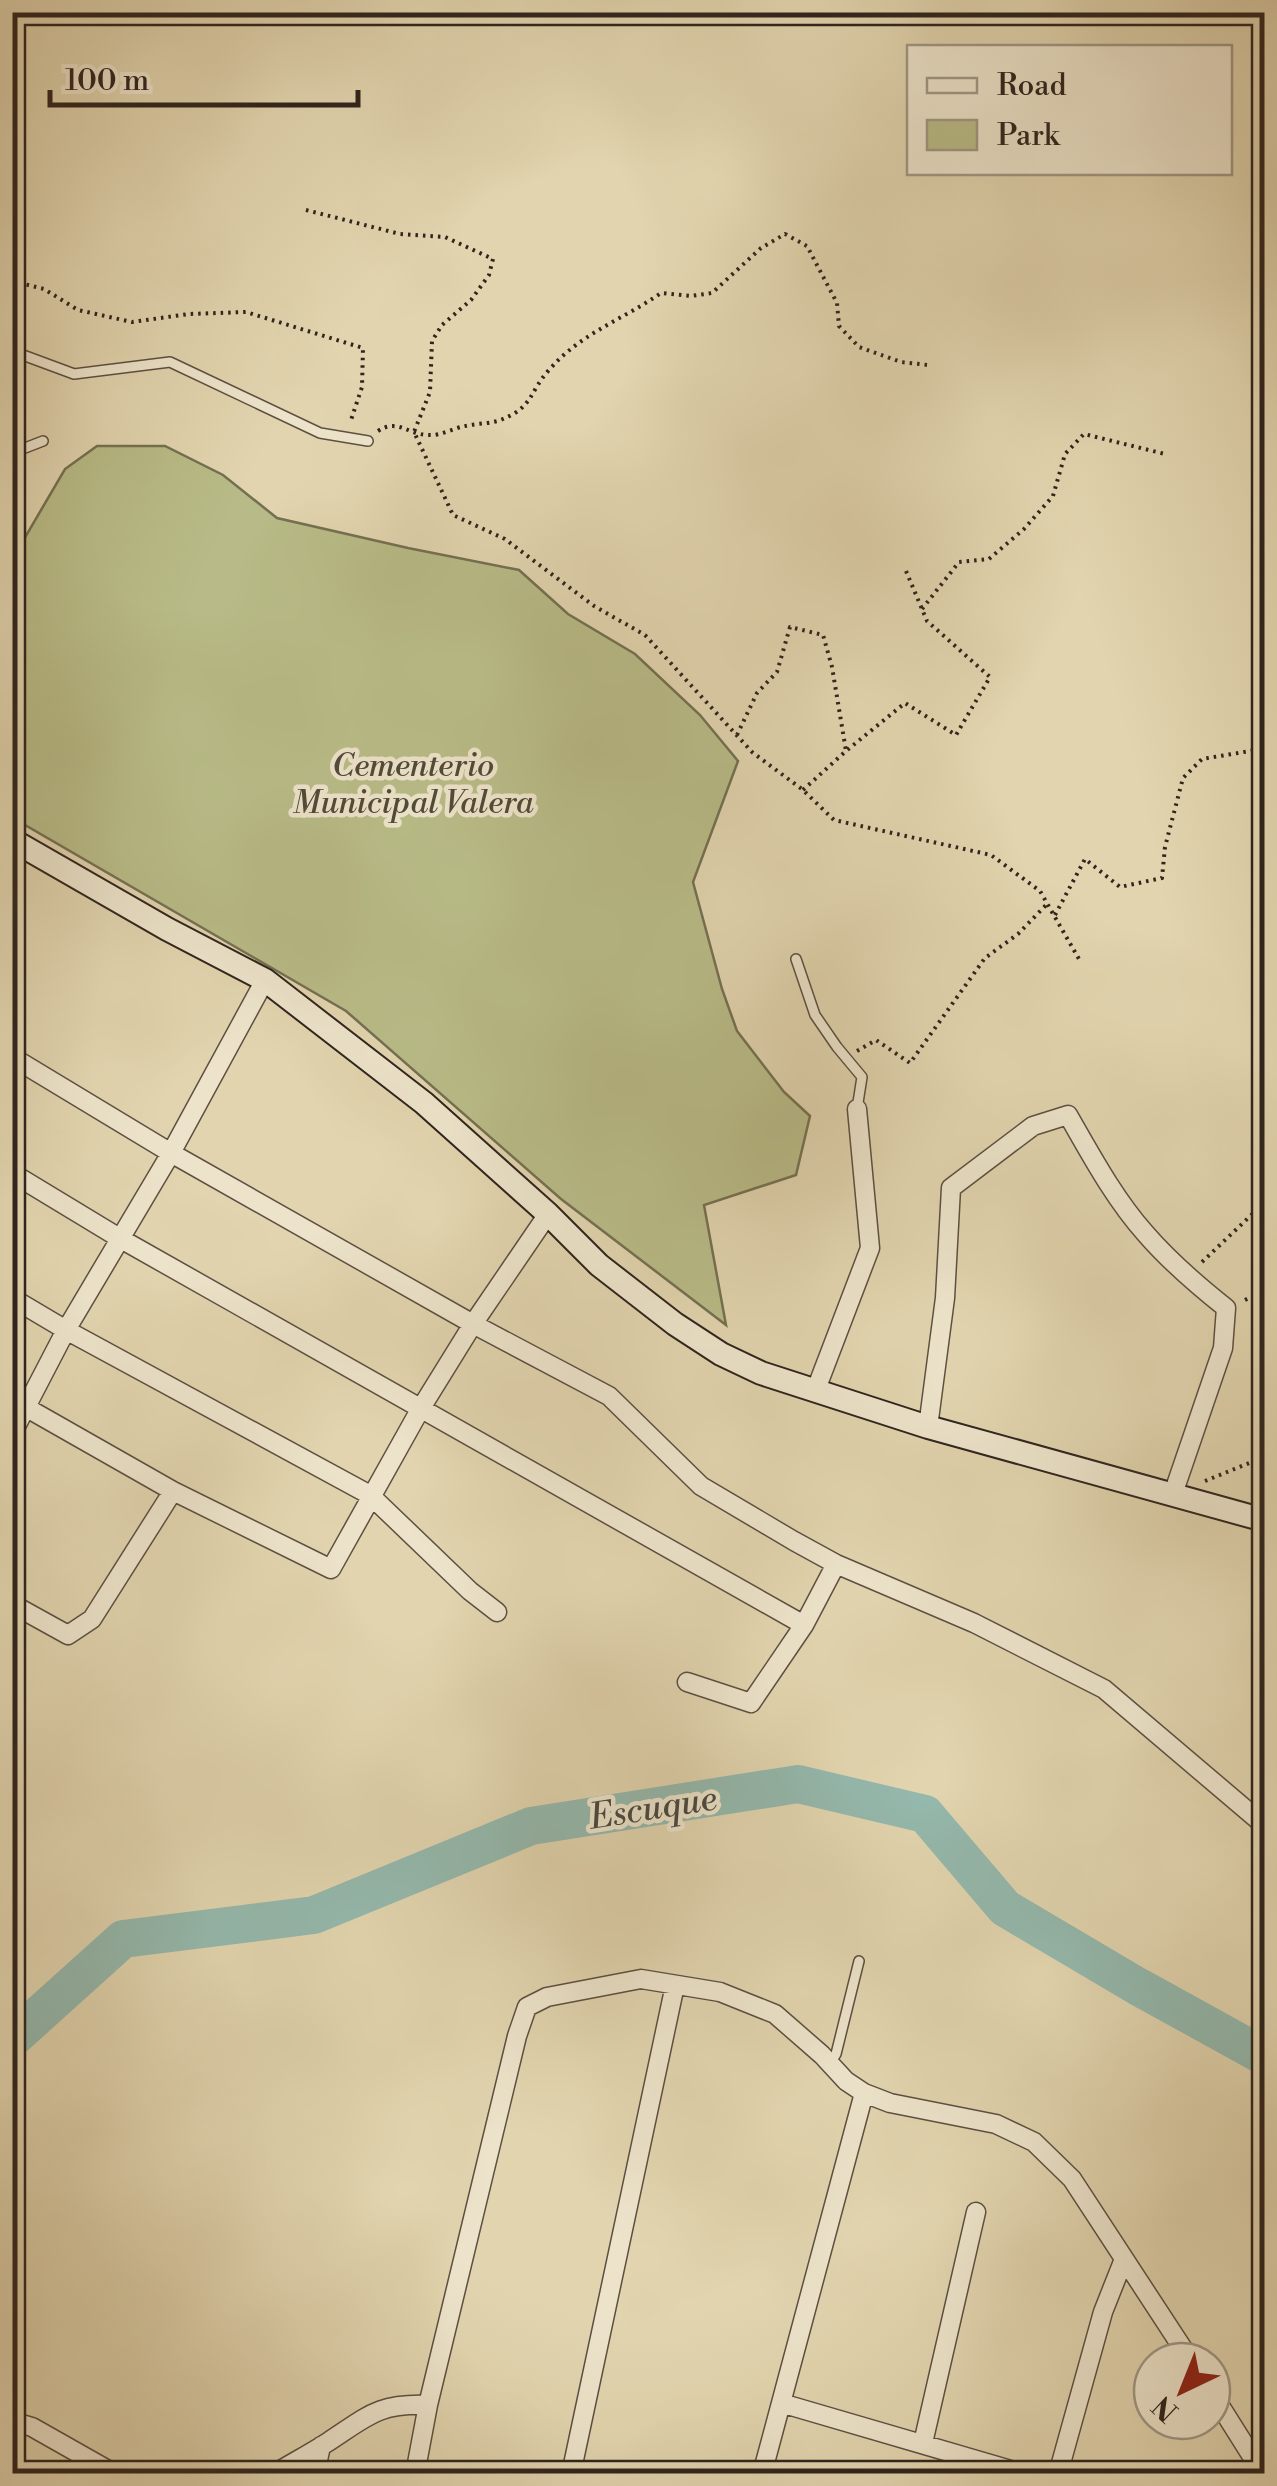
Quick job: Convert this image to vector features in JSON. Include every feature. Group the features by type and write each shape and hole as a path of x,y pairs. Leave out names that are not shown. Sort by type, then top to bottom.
{"main road":[{"path":"12,840 265,980 424,1102 599,1265 721,1354 761,1374 928,1428 1264,1520"}],"street":[{"path":"12,1434 66,1330 171,1153 265,980"},
{"path":"12,1057 171,1153 473,1324 609,1396 701,1486 794,1541 836,1564 974,1623 1104,1689 1264,1825"},
{"path":"815,1392 870,1248 857,1110"},
{"path":"928,1428 946,1298 951,1188 1033,1126 1068,1114 1102,1174 1144,1232 1187,1277 1226,1308 1223,1348 1173,1494"},
{"path":"12,1173 121,1239 804,1625"},
{"path":"27,1408 173,1491 332,1569 421,1408 548,1214"},
{"path":"12,1298 370,1495 497,1612"},
{"path":"12,1604 68,1635 92,1619 173,1491"},
{"path":"687,1682 751,1703 804,1625 836,1564"},
{"path":"415,2474 428,2405 527,2007 547,1998 642,1980 720,1992 775,2014 864,2093 996,2124 1034,2142 1072,2179 1178,2341"},
{"path":"571,2474 675,1985"},
{"path":"762,2474 864,2093"},
{"path":"924,2443 976,2212"},
{"path":"1058,2474 1103,2312 1124,2259"},
{"path":"781,2403 1024,2474"},
{"path":"274,2474 370,2413 402,2404 428,2405"},
{"path":"12,2420 32,2427 115,2474"},
{"path":"1232,2425 1263,2474"},
{"path":"315,2474 321,2446"}],"lane":[{"path":"12,351 74,374 170,362 320,433 368,441"},
{"path":"12,453 43,441"},
{"path":"796,959 815,1015 862,1077 857,1110"},
{"path":"830,2063 836,2054 859,1961"}],"path":[{"path":"306,210 400,234 445,237 493,259 488,275 471,300 442,326 432,341 430,392 414,432 453,516 505,538 594,606 645,635 752,752 803,790 834,820 991,855 1040,891 1079,959"},
{"path":"368,441 382,428 393,425 430,436 499,421 524,408 546,372 577,342 662,292 691,296 712,293 761,248 785,234 807,246 838,303 839,326 859,347 901,362 928,366"},
{"path":"12,281 44,290 78,310 132,322 246,312 363,348 362,387 346,438"},
{"path":"922,609 958,562 989,558 1024,529 1053,496 1065,454 1084,434 1165,454"},
{"path":"803,790 905,703 956,735 990,676 927,621 906,571"},
{"path":"737,736 758,693 776,672 790,626 823,635 846,750"},
{"path":"1054,915 1086,860 1120,887 1162,878 1165,847 1182,778 1202,758 1256,750 1264,742"},
{"path":"848,1060 862,1046 876,1040 910,1063 984,958 1018,934 1048,904"},
{"path":"1187,1277 1264,1203"},
{"path":"1226,1308 1264,1291"},
{"path":"1173,1494 1264,1457"}],"green space":[{"name":"Cementerio Municipal Valera","path":"97,446 165,446 223,475 277,518 519,570 568,614 635,654 700,715 738,761 693,882 737,1031 784,1092 810,1116 796,1175 704,1205 726,1325 561,1199 346,1011 13,818 13,558 65,469"}],"waterway":[{"name":"Escuque","path":"12,2039 123,1939 314,1915 531,1826 798,1784 925,1814 1005,1908 1264,2056"}]}
